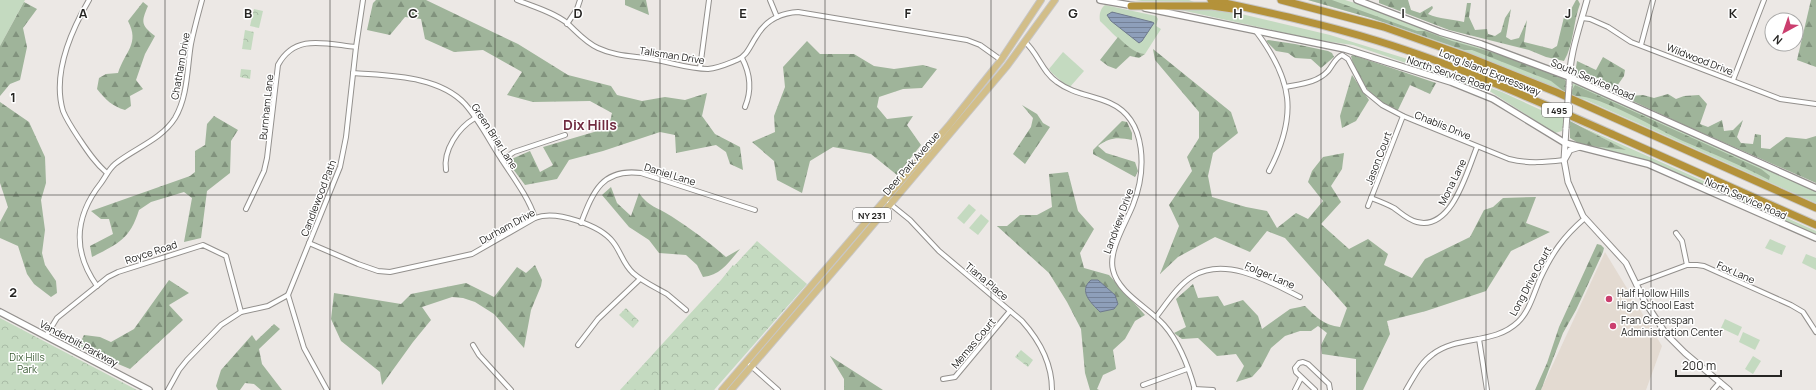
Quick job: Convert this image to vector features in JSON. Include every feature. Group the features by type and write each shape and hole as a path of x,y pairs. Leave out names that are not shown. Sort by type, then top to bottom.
{"highway":[{"name":"Long Island Expressway","path":"1211,0 1289,17 1379,42 1502,87 1816,225"},
{"name":"Long Island Expressway","path":"1281,0 1384,26 1473,59 1556,92 1816,208"},
{"path":"1131,6 1212,6 1289,17"}],"main road":[{"name":"Deer Park Avenue","path":"888,202 1001,60 1041,0"},
{"name":"Deer Park Avenue","path":"722,390 749,364 888,202 981,97 1026,42 1054,0"},
{"name":"North Service Road","path":"1100,0 1345,49 1451,82 1493,99 1565,143 1648,164 1816,238"},
{"name":"South Service Road","path":"1357,0 1440,32 1481,44 1569,77 1816,188"},
{"name":"Vanderbilt Parkway","path":"0,312 149,390"},
{"name":"Deer Park Avenue","path":"731,390 749,364"}],"street":[{"path":"89,0 73,29 68,45 61,81 60,97 64,112 73,129 98,165 107,173"},
{"name":"Chatham Drive","path":"97,286 90,276 81,255 79,241 80,228 85,206 107,173 115,164 163,133 175,118 185,91 191,43 202,0"},
{"name":"Candlewood Path","path":"288,295 340,167 346,137 352,73 363,0"},
{"name":"Talisman Drive","path":"517,0 548,13 567,24 588,43 616,55 652,59 672,65 706,69 724,66 742,58"},
{"path":"567,24 577,9 580,0"},
{"path":"700,68 709,0"},
{"path":"770,0 777,17"},
{"path":"1587,0 1576,35 1568,86 1564,160 1568,182 1585,218 1626,263 1645,302 1666,334 1729,390"},
{"path":"1640,45 1652,0"},
{"path":"1733,80 1764,0"},
{"path":"745,107 749,98 750,88 747,68 742,58 761,29 777,17 789,12 811,13 967,40 980,45 1001,60"},
{"name":"Wildwood Drive","path":"1582,18 1590,19 1608,27 1631,42 1780,99 1816,104"},
{"path":"1255,30 1274,58 1284,77 1286,87 1287,126 1280,150 1270,171"},
{"name":"Landview Drive","path":"1026,42 1048,74 1055,81 1074,92 1105,101 1119,108 1126,114 1134,126 1140,142 1142,154 1141,176 1136,198 1114,250 1112,261 1113,270 1122,287 1156,317 1172,335 1179,349 1194,389"},
{"name":"Burnham Lane","path":"246,209 264,171 267,158 278,65 283,56 299,44 312,43 356,47"},
{"name":"Chablis Drive","path":"1286,87 1308,83 1318,78 1327,72 1338,56 1342,55 1348,59 1365,91 1382,105 1403,116 1477,147 1521,162 1564,160"},
{"name":"Green Briar Lane","path":"352,73 403,77 429,83 454,94 464,103 475,118 529,203 535,218"},
{"name":"Jason Court","path":"1368,206 1403,116"},
{"path":"446,170 444,160 459,130 475,118"},
{"path":"502,160 514,152 565,135"},
{"name":"Mona Lane","path":"1371,198 1392,207 1418,223 1427,223 1438,219 1449,210 1477,147"},
{"path":"1564,160 1570,150 1580,147"},
{"name":"Daniel Lane","path":"581,223 596,189 612,177 630,171 641,173 754,210"},
{"name":"Tiana Place","path":"888,202 910,220 939,251 1010,311 1032,332 1040,344 1047,360 1052,390"},
{"name":"Durham Drive","path":"309,243 378,271 396,271 472,254 535,218 556,215 601,231 608,236 616,246 626,265 640,279 667,295 686,310"},
{"name":"Long Drive Court","path":"1406,390 1420,366 1434,353 1451,345 1502,333 1519,321 1558,245 1569,232 1585,218"},
{"path":"1676,233 1682,241 1687,265"},
{"name":"Royce Road","path":"46,336 57,318 97,286 118,272 203,245 226,256 241,312"},
{"name":"Fox Lane","path":"1636,284 1687,265 1704,266 1791,305 1803,312 1816,332"},
{"name":"Folger Lane","path":"1156,317 1183,284 1193,276 1212,269 1224,268 1239,270 1300,297"},
{"path":"578,345 598,319 640,279"},
{"path":"168,390 179,370 187,360 221,325 241,312 268,306 288,295 304,348 327,390"},
{"name":"Memas Court","path":"944,380 956,377 1010,311"},
{"path":"1479,339 1487,390"},
{"path":"473,345 479,355 511,390"},
{"path":"1315,390 1300,378 1295,368 1299,363 1303,362 1308,364 1329,384 1330,390"},
{"path":"749,364 778,390"},
{"path":"1144,384 1187,369"},
{"path":"1295,390 1300,378"},
{"path":"1713,390 1720,382"},
{"path":"1194,389 1213,390"}],"shaded area":[{"name":"Half Hollow Hills High School East","path":"1605,252 1662,346 1646,390 1541,390"}],"green space":[{"path":"0,0 25,0 0,46"},
{"path":"376,0 426,0 518,44 568,75 611,86 617,95 642,101 665,97 685,100 707,93 702,116 715,134 740,147 743,170 730,164 726,152 716,145 676,153 675,135 660,132 603,151 569,160 557,179 525,185 507,161 530,151 540,172 553,165 543,147 594,132 610,122 612,113 590,101 533,102 507,95 522,72 483,50 454,52 425,39 421,19 405,17 390,35 367,30 373,3"},
{"path":"625,0 646,0 649,15 625,5"},
{"path":"1135,0 1189,0 1194,2 1142,1"},
{"path":"1308,0 1345,0 1452,39 1517,59 1563,78 1566,81 1565,93 1467,52 1371,18"},
{"path":"1308,0 1332,0 1417,31 1425,31 1452,41 1516,59 1563,78 1566,81 1565,92 1551,81 1472,50 1464,50 1371,18"},
{"path":"1379,0 1408,0 1411,10 1420,13 1432,6 1433,8 1428,14 1432,16 1464,22 1467,3 1471,3 1469,17 1475,30 1487,29 1488,34 1495,36 1501,32 1505,18 1511,9 1506,37 1511,40 1519,38 1527,20 1524,42 1552,49 1557,46 1564,17 1569,13 1576,0 1578,0 1580,4 1572,40 1564,61 1546,57 1529,50 1449,30 1379,3"},
{"path":"1811,0 1816,0 1816,67 1797,60 1799,52 1804,52 1804,30"},
{"path":"24,2 37,9 23,28 27,47 20,80 10,84 0,96 0,46"},
{"path":"143,2 148,6 143,20 145,26 155,36 145,54 136,80 143,89 130,96 131,106 125,110 116,107 97,89 99,78 106,74 118,73 132,42 131,29 128,21"},
{"path":"1105,5 1156,16 1158,19 1156,26 1161,29 1145,54 1132,50 1126,46 1100,21 1100,12"},
{"path":"1167,7 1220,9 1330,35 1430,66 1502,92 1554,116 1564,118 1562,131 1555,133 1491,92 1353,45 1317,40"},
{"path":"254,9 263,11 259,28 250,26"},
{"path":"245,30 254,32 251,50 242,49"},
{"path":"1118,37 1133,50 1145,54 1139,58 1130,56 1116,69 1108,66 1100,60"},
{"path":"1268,40 1328,51 1332,53 1334,57 1321,68 1311,59 1295,58 1288,53 1276,51 1266,41"},
{"path":"807,41 820,54 854,54 874,66 894,69 923,65 937,69 922,88 903,89 879,97 877,107 887,119 913,116 907,125 921,145 897,175 871,154 833,147 810,161 802,193 777,180 774,161 752,142 775,132 774,116 785,87 783,67"},
{"path":"1153,49 1231,112 1238,133 1213,153 1208,176 1212,197 1246,207 1267,211 1277,228 1296,213 1308,219 1323,201 1308,182 1312,171 1323,157 1344,153 1342,169 1331,186 1341,202 1321,224 1349,249 1368,239 1388,254 1384,265 1412,278 1425,259 1470,237 1484,210 1493,207 1503,198 1536,197 1526,223 1550,232 1511,251 1486,291 1426,311 1387,321 1390,334 1363,390 1356,390 1356,359 1322,354 1321,345 1327,333 1318,326 1311,331 1300,331 1285,336 1271,348 1261,367 1252,377 1236,382 1244,366 1236,354 1217,356 1198,338 1182,339 1174,333 1186,327 1176,299 1193,284 1198,298 1218,296 1224,306 1243,300 1258,316 1262,329 1290,309 1305,306 1325,322 1340,327 1347,308 1285,238 1267,231 1250,252 1215,237 1178,257 1160,274 1179,226 1169,205 1192,171 1187,157 1199,138 1199,112 1155,60"},
{"path":"1063,52 1084,71 1069,88 1049,69"},
{"path":"1353,55 1436,83 1430,94 1410,85 1398,110 1395,111 1380,101 1367,88 1353,65 1351,56"},
{"path":"1603,57 1625,70 1624,76 1617,86 1620,91 1630,96 1643,95 1654,98 1668,94 1676,99 1684,96 1699,95 1707,104 1700,124 1708,127 1722,120 1724,131 1733,130 1743,120 1737,137 1741,143 1753,144 1755,134 1761,135 1761,148 1770,149 1786,137 1806,139 1816,136 1816,183 1684,125 1575,74 1577,61 1596,70"},
{"path":"241,69 251,70 250,79 240,77"},
{"path":"1352,75 1369,100 1356,121 1342,128 1340,116"},
{"path":"1574,83 1816,191 1816,203 1586,100 1571,96 1571,85"},
{"path":"1575,85 1761,169 1770,176 1769,180 1611,106 1582,96 1571,96"},
{"path":"0,102 29,122 45,157 46,183 41,200 45,230 42,253 45,265 56,281 57,293 51,297 34,284 27,274 18,246 0,238 0,222 8,207 0,183"},
{"path":"1022,105 1037,114 1043,123 1050,127 1025,164 1013,154 1031,127 1033,118"},
{"path":"214,116 238,130 231,141 230,173 207,191 201,238 184,242 192,198 184,192 151,202 139,210 132,228 122,240 92,257 90,246 113,234 109,219 101,219 91,211 190,176 195,172 195,151 205,145 207,124"},
{"path":"1122,121 1127,122 1132,133 1132,140 1114,138 1098,146 1106,153 1135,162 1138,171 1135,177 1093,154 1093,150"},
{"path":"1570,121 1626,150 1580,144 1570,138"},
{"path":"1580,126 1816,231 1816,236 1652,162 1589,146 1625,150"},
{"path":"1068,172 1078,211 1094,229 1080,253 1084,268 1109,275 1145,315 1135,321 1125,339 1113,350 1116,369 1103,375 1097,389 1099,390 1090,390 1085,373 1081,329 1067,302 1049,273 997,226 1007,226 1020,215 1037,215 1052,207 1049,174"},
{"path":"611,187 617,203 631,216 639,193 650,204 685,225 726,257 740,249 720,271 703,277 697,265 686,255 659,253 649,240 629,227 602,195"},
{"path":"969,204 976,210 964,224 957,218"},
{"path":"981,214 989,221 978,235 969,228"},
{"path":"1770,239 1786,246 1782,255 1765,248"},
{"path":"757,241 807,284 714,390 620,390 733,265 734,266"},
{"path":"1597,244 1604,248 1603,252 1576,310 1563,333 1541,390 1535,390 1547,363 1559,327"},
{"path":"1806,254 1816,258 1816,270 1802,263"},
{"path":"535,265 542,280 531,310 524,348 494,314 475,302 463,298 452,297 422,307 431,320 382,385 380,372 341,341 331,319 334,293 401,304 411,294 466,283 494,297 517,267 526,273"},
{"path":"169,280 189,293 169,305 183,320 130,369 78,347 84,335 100,337 111,342 134,329"},
{"path":"626,308 639,321 633,328 619,315"},
{"name":"Dix Hills Park","path":"0,318 137,390 0,390"},
{"path":"1725,319 1742,327 1738,336 1721,328"},
{"path":"274,324 280,329 259,349 262,364 282,390 261,390 254,384 245,383 240,390 218,390 216,386 221,370 252,335 256,341"},
{"path":"1743,332 1760,340 1755,350 1739,342"},
{"path":"1021,350 1033,360 1028,367 1015,357"},
{"path":"830,356 883,390 844,390 844,379"},
{"path":"1753,356 1761,361 1753,374 1745,369"}],"water":[{"path":"1112,12 1154,23 1139,43 1111,21 1107,15"},
{"path":"1091,280 1098,280 1115,295 1118,304 1114,309 1100,312 1090,301 1087,297 1086,288 1087,284"}],"place":[{"name":"Half Hollow Hills High School East","path":"1609,299"},
{"name":"Fran Greenspan Administration Center","path":"1613,326"}],"district":[{"name":"Dix Hills","path":"590,124"}]}
